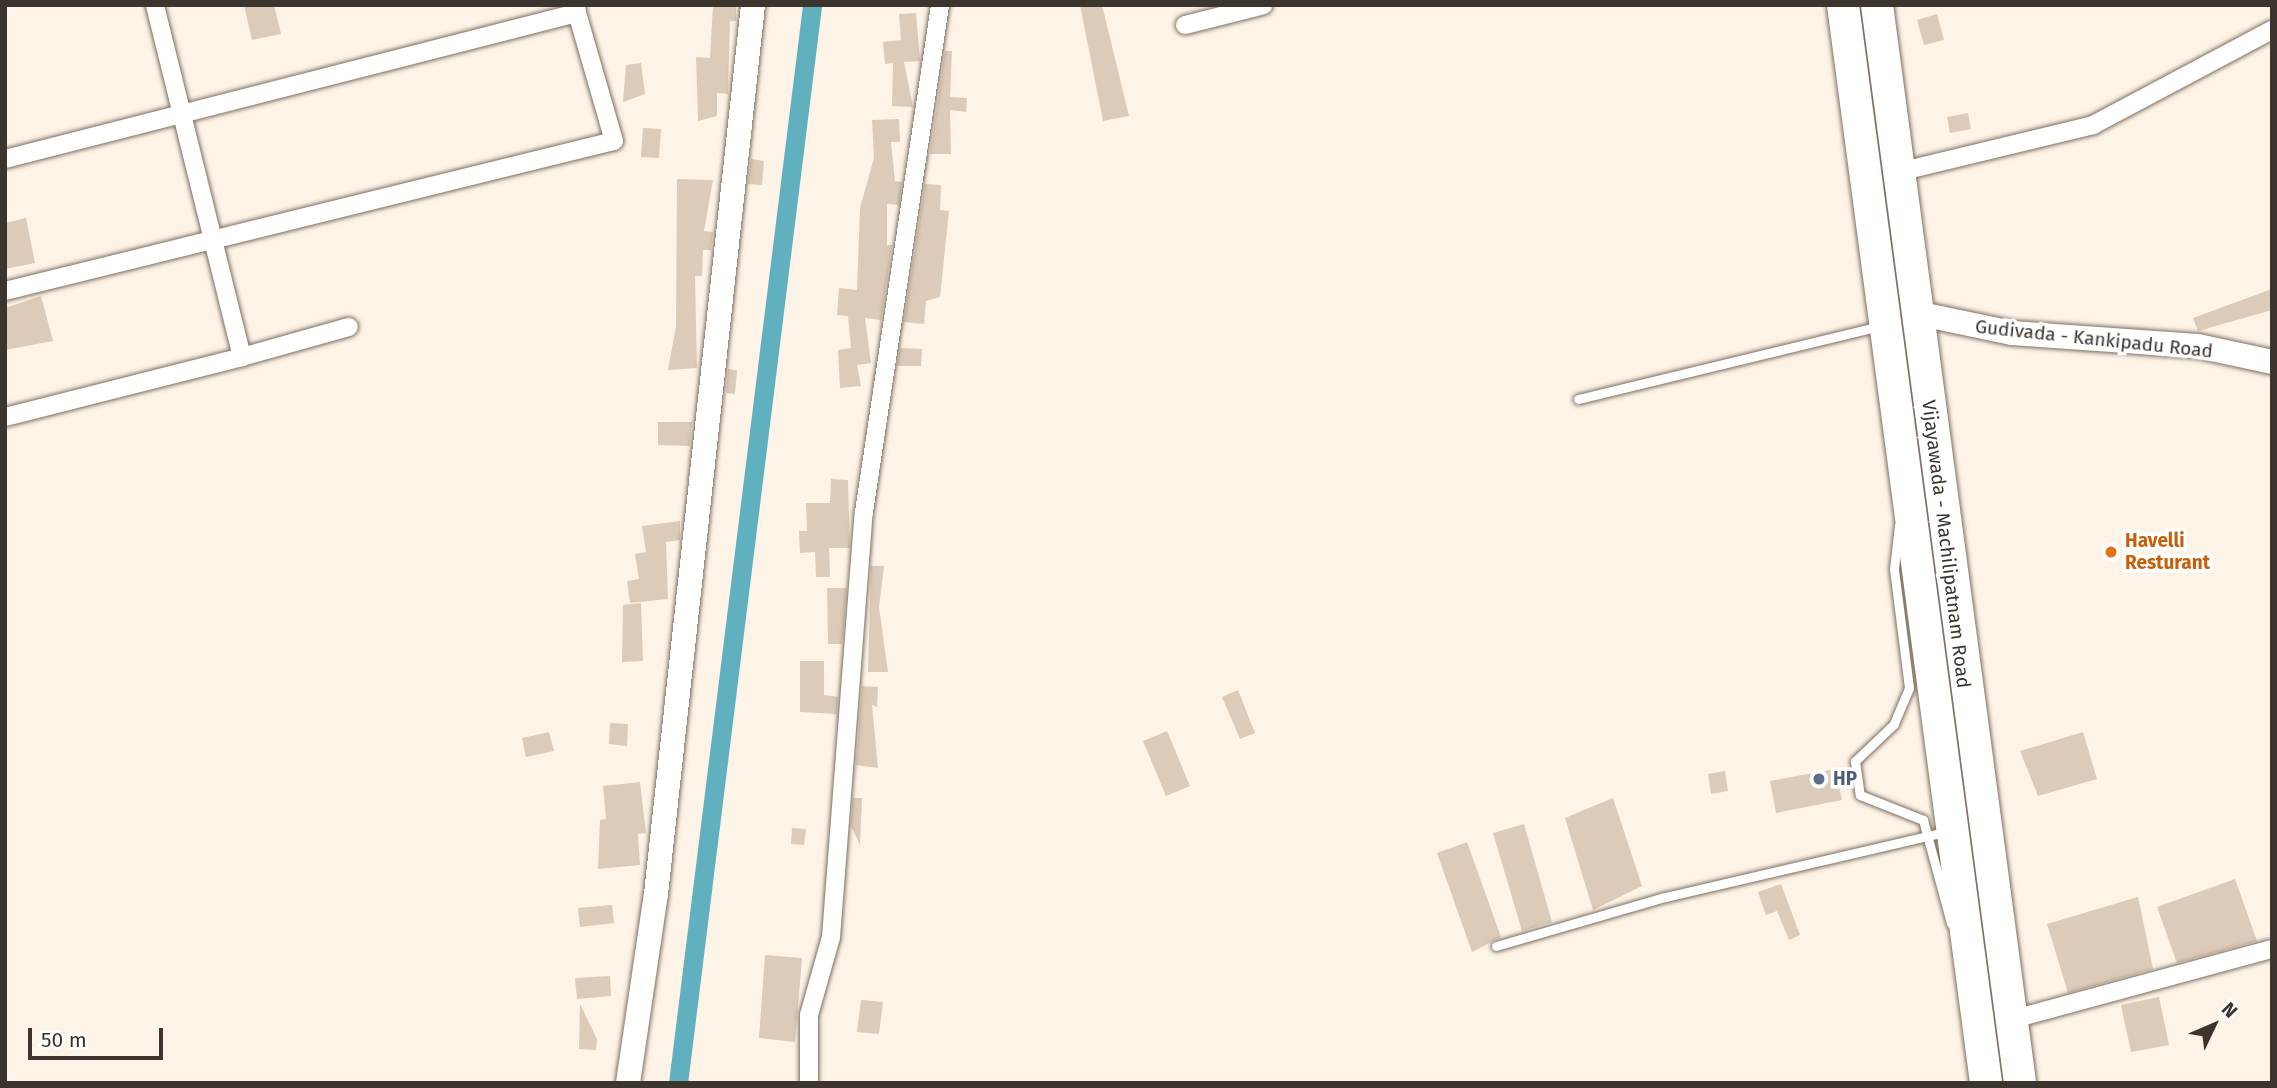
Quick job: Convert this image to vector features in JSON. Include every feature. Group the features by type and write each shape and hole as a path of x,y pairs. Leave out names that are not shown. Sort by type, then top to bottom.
{"highway":[{"name":"Vijayawada - Machilipatnam Road","path":"1843,5 1905,480 1940,833 1971,977 1986,1083"},
{"name":"Vijayawada - Machilipatnam Road","path":"1877,5 1895,173 2020,1083"}],"street":[{"path":"155,5 242,357"},
{"path":"628,1083 656,894 753,5"},
{"path":"809,1083 809,1015 831,937 864,512 940,5"},
{"path":"1185,25 1264,5"},
{"path":"5,159 577,9 614,141 211,237 5,291"},
{"path":"1895,173 2092,125 2272,30"},
{"name":"Gudivada - Kankipadu Road","path":"1916,313 2012,333 2198,346 2272,362"},
{"path":"5,417 349,327"},
{"path":"2010,1020 2272,948"}],"lane":[{"path":"1578,399 1885,324"},
{"path":"1905,480 1894,569 1909,688 1894,724 1855,761 1860,795 1881,808 1907,810 1940,833"},
{"path":"1496,946 1665,897 1940,833"}],"building":[{"path":"244,5 274,5 281,34 252,40"},
{"path":"713,5 736,5 736,21 730,21 728,94 717,93 717,116 698,121 696,57 710,58"},
{"path":"1080,5 1102,5 1129,116 1103,121"},
{"path":"916,13 920,61 904,62 913,107 892,106 893,63 885,64 883,42 901,40 899,14"},
{"path":"1937,14 1944,40 1924,45 1917,20"},
{"path":"945,51 952,51 950,97 967,98 966,112 950,110 951,154 930,154"},
{"path":"641,63 645,94 623,102 626,65"},
{"path":"1968,113 1971,129 1950,133 1947,117"},
{"path":"899,119 900,142 891,142 895,181 902,182 899,205 887,204 887,245 892,245 881,320 865,318 871,363 857,365 861,386 840,388 838,350 851,348 848,316 837,315 839,288 857,290 860,208 874,158 872,120"},
{"path":"643,128 661,129 659,158 641,157"},
{"path":"751,159 764,161 762,185 748,184"},
{"path":"677,179 713,180 704,231 713,232 711,250 703,250 702,276 695,276 697,368 668,370 676,326"},
{"path":"925,184 941,185 940,210 949,211 940,297 926,301 924,324 904,322"},
{"path":"26,218 35,263 5,269 5,223"},
{"path":"2272,289 2272,310 2198,331 2193,318"},
{"path":"41,296 53,341 5,350 5,308"},
{"path":"900,348 922,349 921,366 897,366"},
{"path":"728,369 737,370 735,394 726,393"},
{"path":"658,422 692,422 690,446 658,445"},
{"path":"831,479 848,480 850,548 829,548 830,577 816,577 815,552 800,553 799,531 807,531 806,503 830,503"},
{"path":"680,521 680,540 666,542 668,599 630,603 627,581 639,579 635,554 646,552 642,526"},
{"path":"871,566 884,566 879,607 888,672 868,672"},
{"path":"827,588 847,588 842,644 828,644"},
{"path":"641,603 643,661 622,662 623,605"},
{"path":"800,661 824,661 824,695 838,697 837,714 800,712"},
{"path":"862,686 878,687 877,707 872,705 878,768 856,765"},
{"path":"1238,690 1255,733 1240,739 1222,697"},
{"path":"610,723 628,724 627,746 609,744"},
{"path":"1167,731 1190,786 1166,796 1143,741"},
{"path":"549,732 554,751 526,757 522,738"},
{"path":"2083,732 2097,779 2038,796 2020,751"},
{"path":"1835,769 1842,800 1776,813 1770,781"},
{"path":"1725,771 1728,791 1711,794 1708,774"},
{"path":"640,782 646,833 638,834 640,865 598,869 600,820 606,819 603,786"},
{"path":"853,798 862,798 860,845 851,826"},
{"path":"1613,798 1642,886 1593,910 1565,818"},
{"path":"1524,824 1552,922 1522,931 1493,833"},
{"path":"792,828 806,829 804,845 791,844"},
{"path":"1467,842 1501,937 1472,952 1437,853"},
{"path":"2235,879 2257,941 2177,963 2157,907"},
{"path":"1781,884 1800,935 1789,940 1777,911 1766,915 1758,892"},
{"path":"2138,897 2153,969 2068,993 2047,924"},
{"path":"612,905 614,923 580,927 578,908"},
{"path":"765,955 802,958 795,1042 759,1038"},
{"path":"610,976 611,996 577,999 575,978"},
{"path":"2159,997 2169,1045 2131,1052 2121,1005"},
{"path":"861,1000 883,1002 879,1034 857,1032"},
{"path":"580,1004 597,1039 596,1050 579,1049"}],"waterway":[{"path":"678,1083 812,5"}],"place":[{"name":"Havelli Resturant","path":"2111,552"},
{"name":"HP","path":"1819,779"}]}
